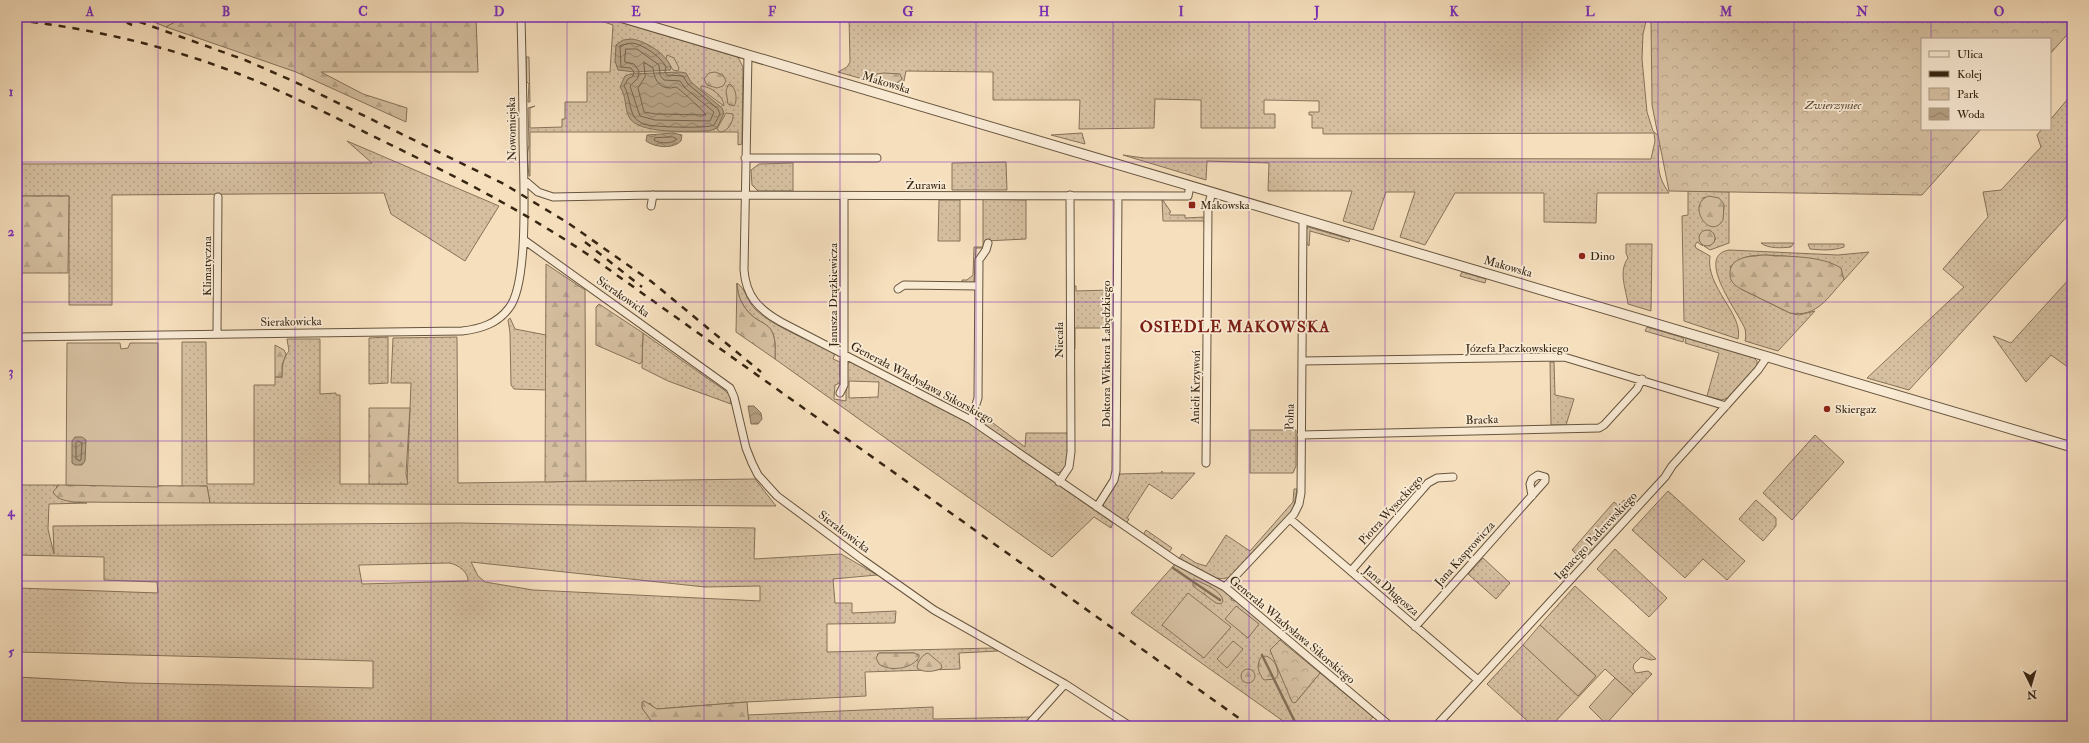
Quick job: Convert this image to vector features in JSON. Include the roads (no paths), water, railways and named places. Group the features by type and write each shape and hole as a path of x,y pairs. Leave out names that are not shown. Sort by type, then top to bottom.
{"street":[{"name":"Nowomiejska","path":"522,17 524,240"},
{"name":"Makowska","path":"620,17 2072,446"},
{"name":"Generała Władysława Sikorskiego","path":"748,55 744,196 744,270 746,288 753,301 766,314 972,420 1000,438 1059,482 1181,564 1225,587 1390,726"},
{"path":"745,158 877,158"},
{"name":"Żurawia","path":"524,180 538,192 549,197 1188,196 1190,186"},
{"name":"Anieli Krzywoń","path":"1206,463 1208,212 1212,192"},
{"name":"Niecała","path":"1059,482 1069,467 1071,452 1070,195"},
{"path":"651,206 654,196"},
{"name":"Janusza Drążkiewicza","path":"840,393 844,385 844,196"},
{"name":"Doktora Wiktora Łabędzkiego","path":"1097,508 1114,480 1116,470 1118,196"},
{"name":"Klimatyczna","path":"217,334 218,197"},
{"name":"Polna","path":"1225,587 1290,519 1297,510 1301,493 1303,220"},
{"name":"Sierakowicka","path":"17,337 462,330 482,328 502,316 510,308 515,297 524,240 730,388 738,411 742,435 752,463 758,475 777,496 863,560 934,610 1065,684 1130,726"},
{"path":"972,420 978,398 979,258 986,250 988,243"},
{"path":"898,289 904,285 978,286"},
{"name":"Józefa Paczkowskiego","path":"1302,361 1564,357 1642,379 1726,406"},
{"name":"Ignacego Paderewskiego","path":"1436,726 1665,477 1672,466 1758,370 1767,357"},
{"name":"Bracka","path":"1301,435 1599,428 1637,389 1642,379"},
{"name":"Piotra Wysockiego","path":"1351,571 1428,483 1437,478 1453,477"},
{"name":"Jana Kasprowicza","path":"1415,627 1532,496"},
{"name":"Jana Długosza","path":"1290,519 1478,680"},
{"path":"1027,726 1065,684"}],"water":[{"path":"632,39 649,45 665,57 671,67 670,70 635,72 618,70 615,61 616,45 623,40"},
{"path":"686,73 691,82 722,108 724,113 717,128 709,131 666,131 643,127 634,123 627,113 624,94 620,87 625,76 630,74"},
{"path":"673,133 682,135 681,141 678,144 664,147 646,141 647,135"},
{"path":"748,406 754,406 761,413 762,419 758,424 751,424"},
{"path":"75,437 82,437 86,440 85,461 82,465 75,465 72,463 72,441"}],"waterway":[{"path":"1173,568 1220,600"},
{"path":"1262,655 1297,726"}],"railway":[{"path":"114,17 132,25"},
{"path":"126,17 245,60 293,81 504,184 568,223 652,282 761,372"},
{"path":"17,20 74,28 130,40 185,55 239,74 332,116 439,169 516,210 590,256 1250,726"},
{"path":"585,242 642,287"}],"place":[{"name":"Makowska","path":"1192,205"},
{"name":"Dino","path":"1582,256"},
{"name":"Skiergaz","path":"1827,409"}],"district":[{"name":"OSIEDLE MAKOWSKA","path":"1235,327"}],"park label":[{"name":"Zwierzyniec","path":"1833,105"}]}
